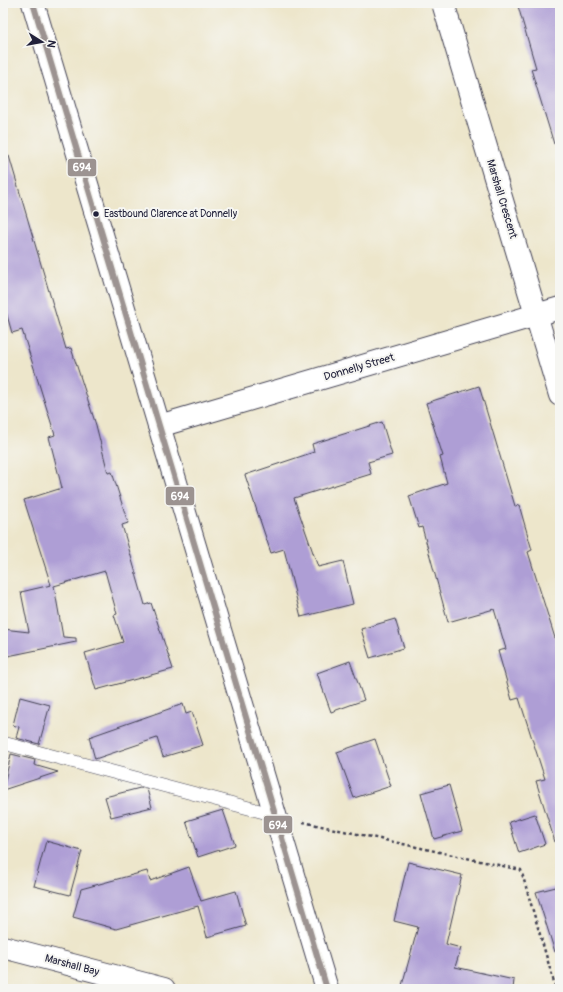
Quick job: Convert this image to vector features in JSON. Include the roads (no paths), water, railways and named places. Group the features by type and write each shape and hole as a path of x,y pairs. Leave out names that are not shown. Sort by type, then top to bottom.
{"street":[{"path":"33,3 327,989"},
{"name":"Marshall Crescent","path":"443,3 560,395"},
{"name":"Donnelly Street","path":"159,426 560,308"},
{"name":"Marshall Bay","path":"3,947 155,988"}],"lane":[{"path":"3,743 275,816"}],"place":[{"name":"Eastbound Clarence at Donnelly","path":"96,214"}]}
